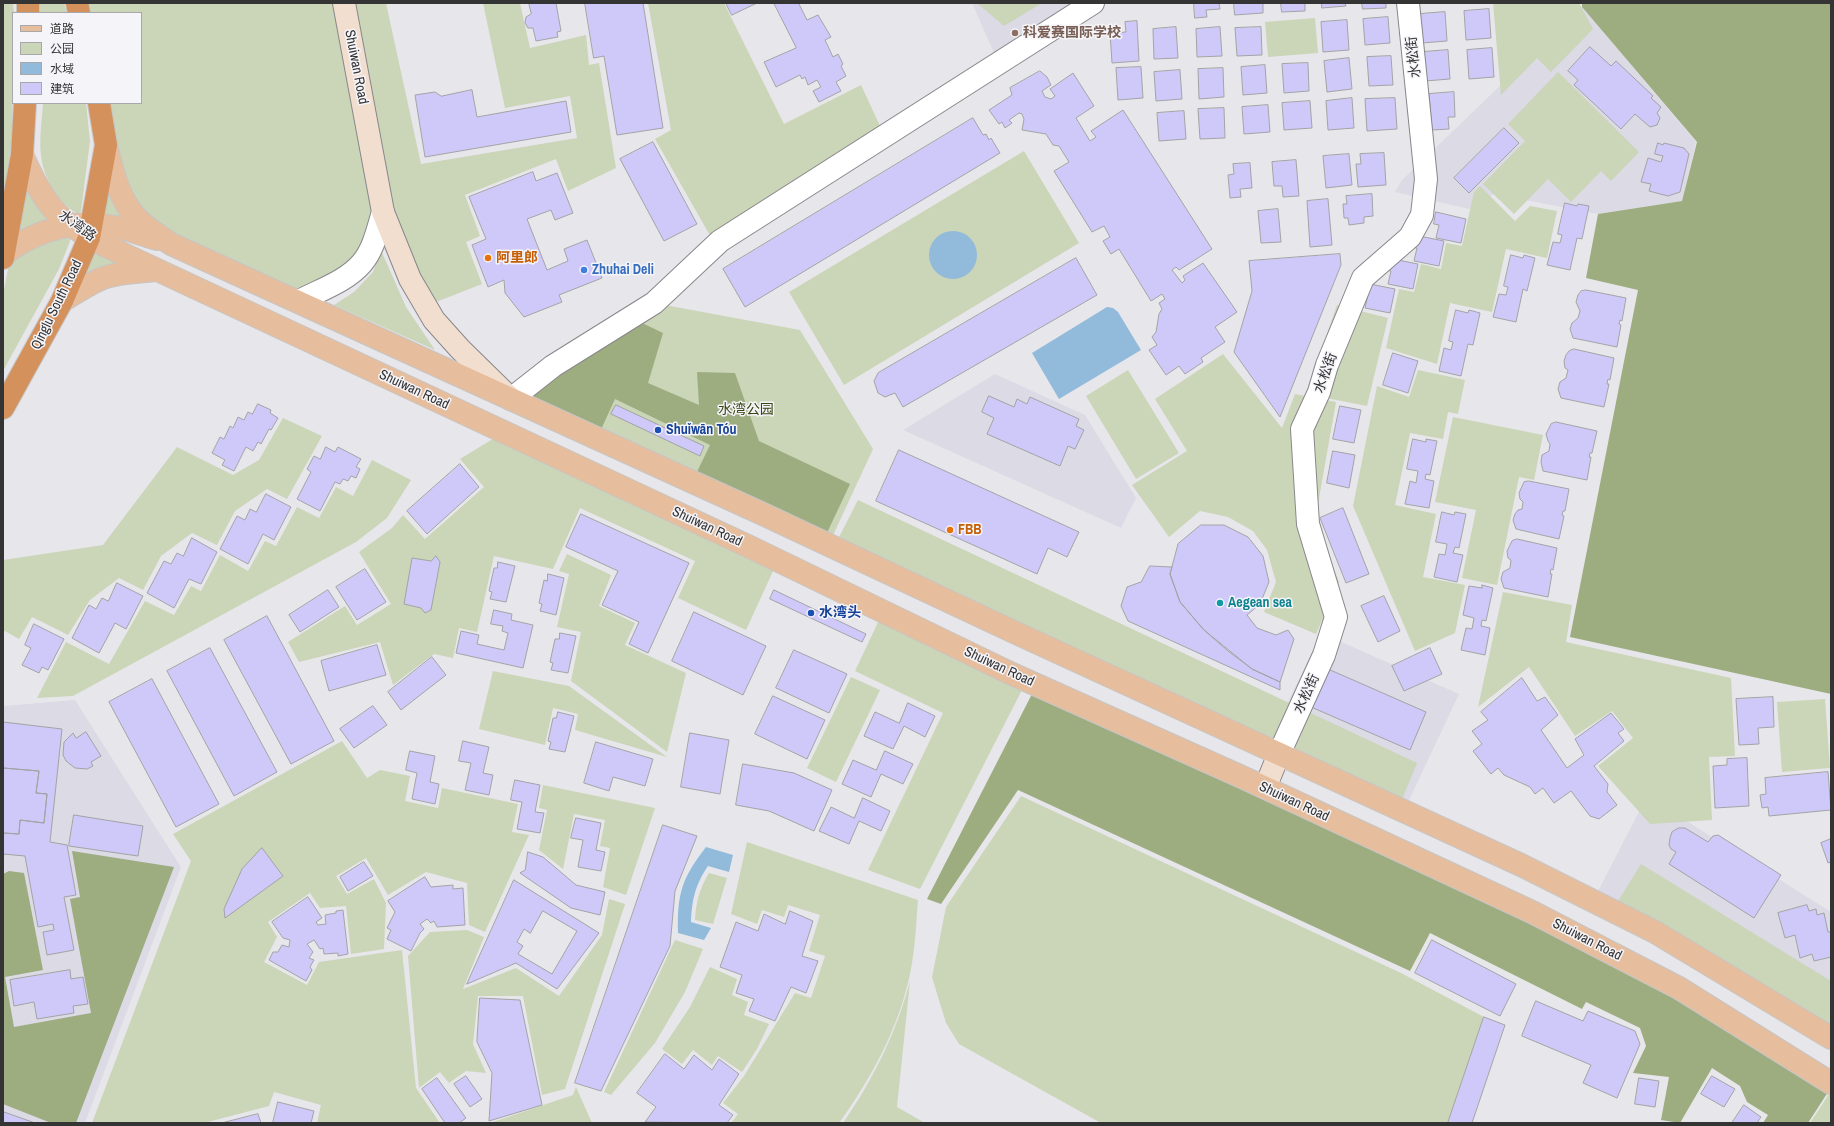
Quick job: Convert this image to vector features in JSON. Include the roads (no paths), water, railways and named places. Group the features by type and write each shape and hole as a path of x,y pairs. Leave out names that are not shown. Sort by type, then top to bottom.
{"highway":[{"path":"3,256 22,155 25,104"},
{"name":"Qinglu South Road","path":"3,408 62,301 84,229 106,145 99,104"}],"main road":[{"name":"Shuiwan Road","path":"106,145 114,177 134,215 149,229 171,244 765,514 1016,633 1522,865 1655,932 1831,1038"},
{"name":"水湾路","path":"22,155 38,188 50,205 84,229 157,270"},
{"path":"3,256 20,242 41,232 115,226 171,244"},
{"name":"Shuiwan Road","path":"157,270 750,547 1010,673 1265,788 1532,912 1672,985 1831,1083"},
{"path":"62,301 81,289 104,278 128,273 157,270"}],"street":[{"name":"Shuiwan Road","path":"344,3 383,212 410,279 434,320 468,357 511,399"},
{"path":"511,399 553,366 654,303 720,241 1093,3"},
{"name":"水松街","path":"1279,754 1324,656 1336,617 1308,524 1302,429 1320,392 1328,365 1363,278 1410,237 1422,215 1426,179 1408,3"},
{"path":"299,301 349,275 363,263 374,242 383,212"},
{"path":"1265,788 1279,754"}],"water":[{"path":"953,231 962,233 970,238 975,246 977,255 975,264 970,272 962,277 953,279 944,277 936,272 931,264 929,255 931,246 936,238 944,233"},
{"path":"1107,307 1113,308 1118,312 1141,350 1059,399 1032,353"},
{"path":"706,847 733,855 729,872 708,866 697,886 693,900 691,922 711,928 704,940 678,933 678,919 680,896 686,877"}],"place":[{"name":"科爱赛国际学校","path":"1015,33"},
{"name":"阿里郎","path":"488,258"},
{"name":"Zhuhai Deli","path":"584,270"},
{"name":"Shuǐwān Tóu","path":"658,430"},
{"name":"FBB","path":"950,530"},
{"name":"Aegean sea","path":"1220,603"},
{"name":"水湾头","path":"811,613"}],"park label":[{"name":"水湾公园","path":"746,410"}]}
